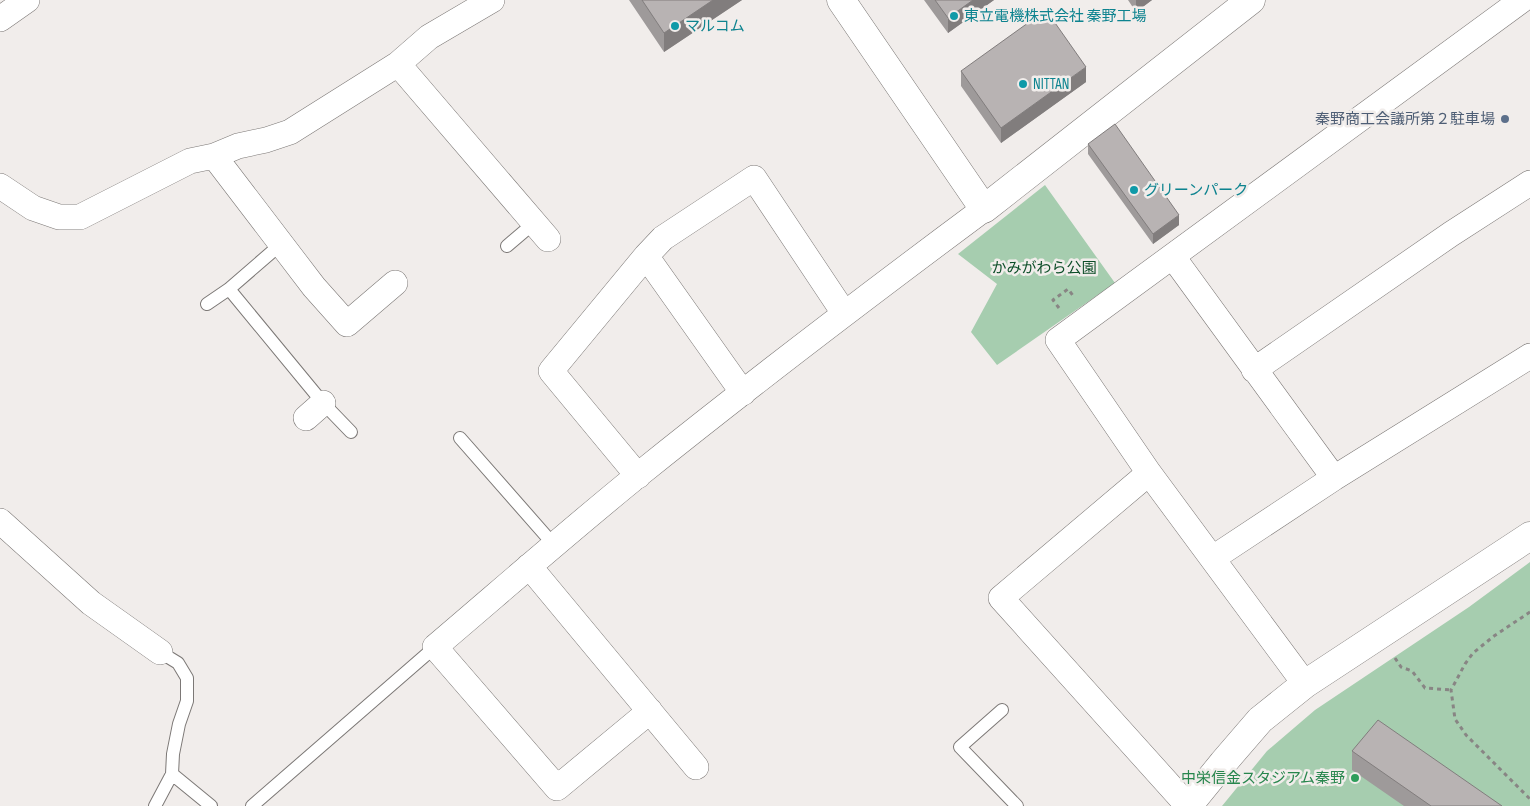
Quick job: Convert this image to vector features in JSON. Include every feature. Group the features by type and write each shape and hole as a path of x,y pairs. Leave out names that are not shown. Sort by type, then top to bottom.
{"street":[{"path":"0,19 27,0"},
{"path":"0,186 33,208 59,217 80,218 190,161 214,156 238,146 290,132 398,64 429,37 492,0"},
{"path":"841,0 984,209"},
{"path":"650,711 557,788 435,648 529,566 638,476 844,313 984,209 1251,0"},
{"path":"1305,684 1149,473 1058,340 1522,0"},
{"path":"398,64 541,231"},
{"path":"214,156 314,287 347,324 394,283"},
{"path":"638,476 551,371 663,238 754,178 844,313"},
{"path":"1254,370 1530,182"},
{"path":"646,256 743,393"},
{"path":"1173,257 1334,478"},
{"path":"1213,558 1334,478 1530,356"},
{"path":"1149,473 1001,598 1188,806 1260,720 1305,684 1530,536"},
{"path":"0,521 91,603 160,652"},
{"path":"529,566 696,767"}],"lane":[{"path":"507,246 541,231"},
{"path":"207,304 229,289 282,244"},
{"path":"229,289 315,411 351,432"},
{"path":"460,438 554,545"},
{"path":"252,806 435,648"},
{"path":"155,806 172,774 173,754 187,701 187,678 178,663 160,652"},
{"path":"1002,710 960,747 1017,806"},
{"path":"172,774 211,806"}],"path":[{"path":"1061,312 1053,300 1068,289 1075,298"},
{"path":"1530,612 1472,653 1451,690 1455,719 1466,736 1530,799"},
{"path":"1390,651 1400,668 1412,671 1425,688 1451,690"}],"green space":[{"name":"かみがわら公園","path":"1045,185 1115,283 997,365 971,332 997,284 958,254"},
{"path":"1530,562 1530,806 1222,806 1267,751 1315,710 1469,607"}],"building":[{"path":"642,0 713,0 664,33"},
{"path":"935,0 973,0 948,18"},
{"name":"NITTAN","path":"1046,10 1086,67 1001,128 961,71"},
{"name":"グリーンパーク","path":"1115,124 1179,215 1153,234 1088,144"},
{"path":"1378,720 1502,806 1431,806 1352,751"}],"place":[{"name":"東立電機株式会社 秦野工場","path":"954,16"},
{"name":"マルコム","path":"675,26"},
{"name":"NITTAN","path":"1023,84"},
{"name":"秦野商工会議所第２駐車場","path":"1505,119"},
{"name":"グリーンパーク","path":"1134,190"},
{"name":"中栄信金スタジアム秦野","path":"1355,778"}]}
